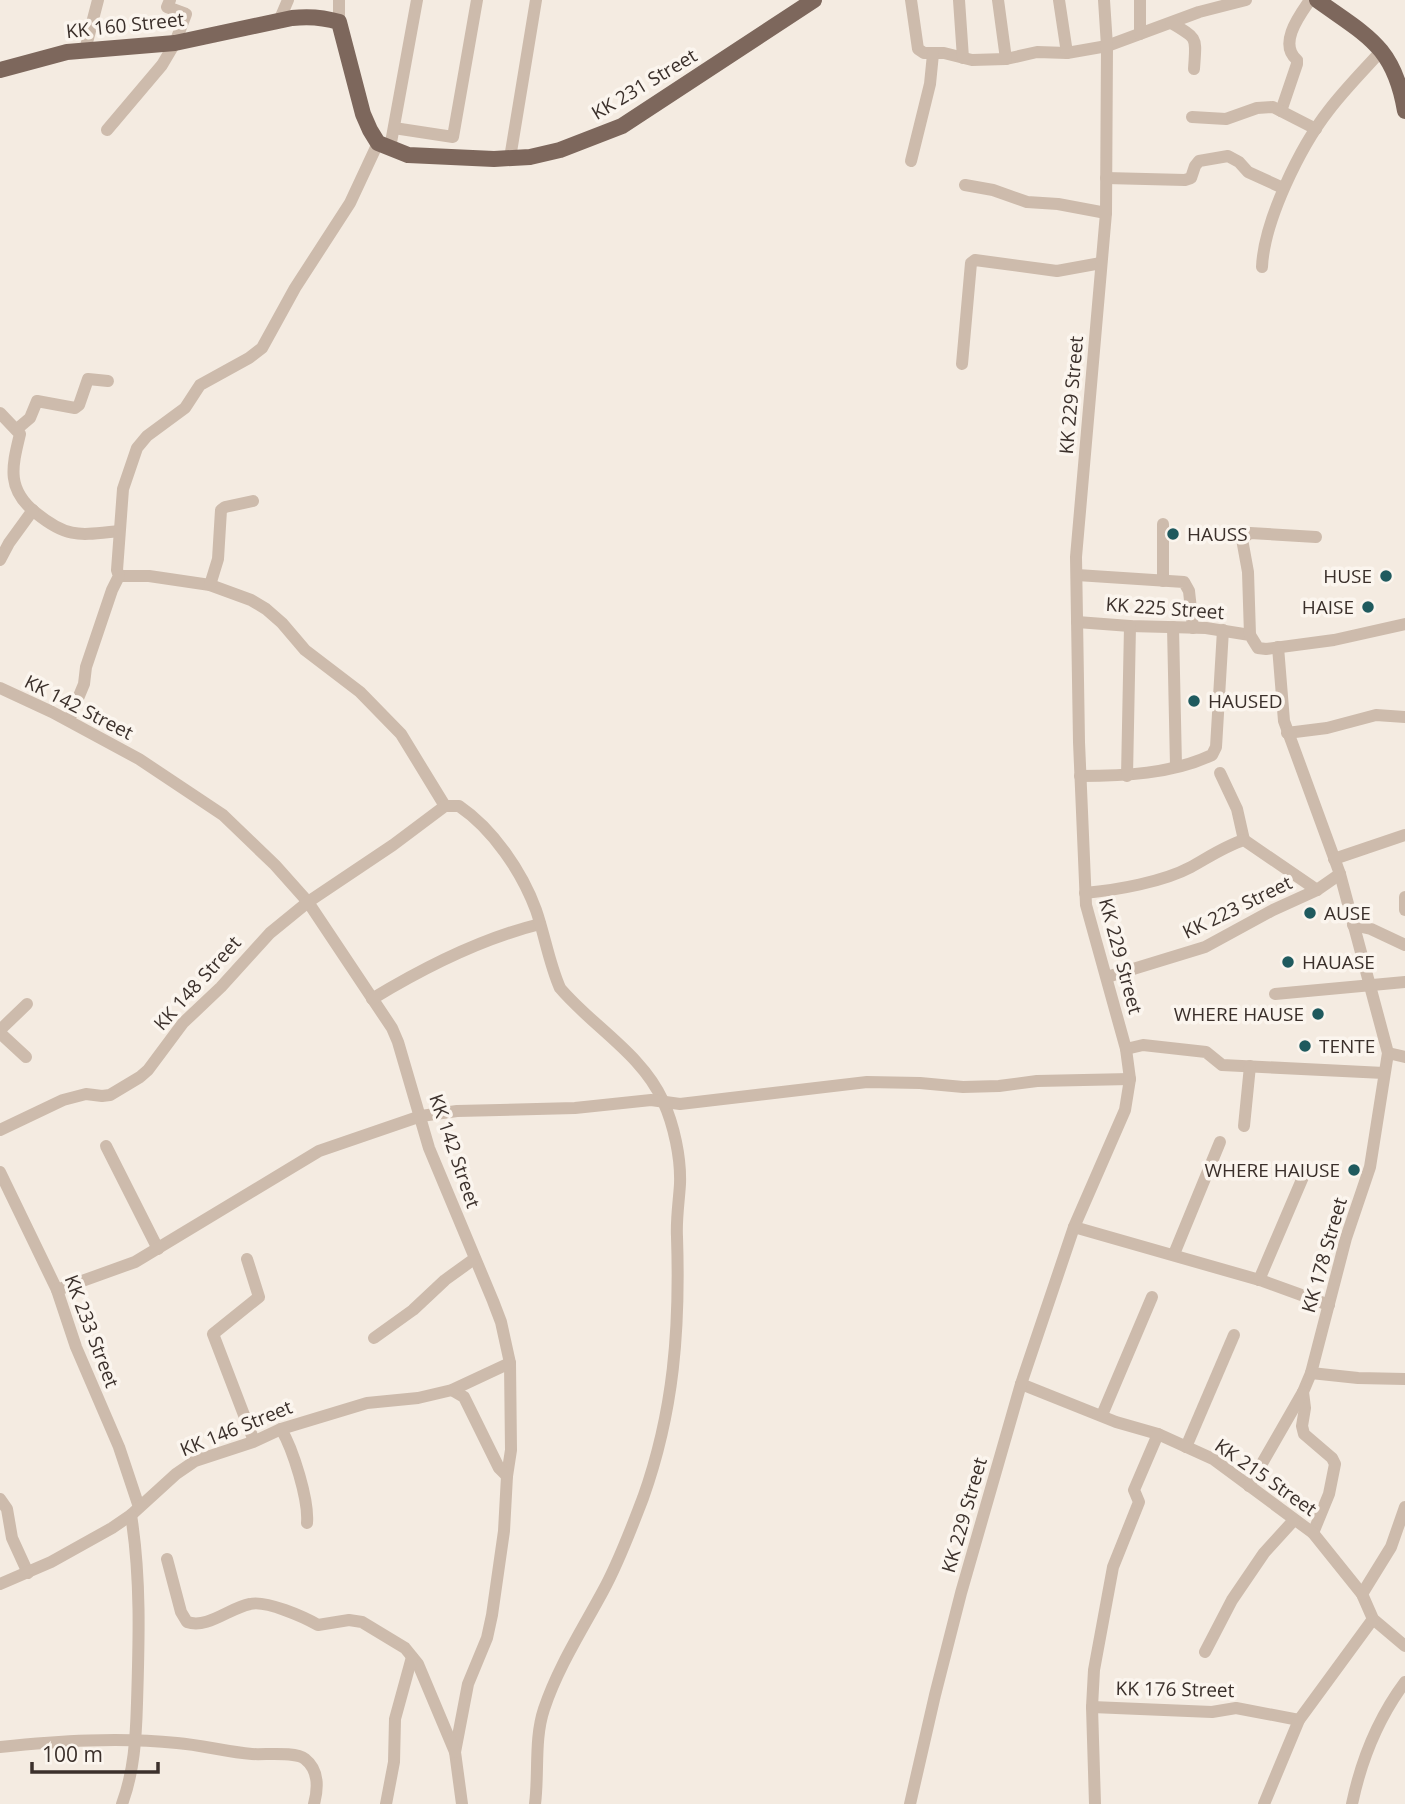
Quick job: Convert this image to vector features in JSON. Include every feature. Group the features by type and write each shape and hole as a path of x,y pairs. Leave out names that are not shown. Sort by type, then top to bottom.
{"main road":[{"name":"KK 231 Street","path":"384,145 408,155 510,158 560,150 622,126 814,0"},
{"path":"1317,0 1382,50 1396,74 1405,111"},
{"name":"KK 160 Street","path":"0,70 34,59 85,50 175,43 308,16 339,22"},
{"path":"339,22 363,114 370,130 384,145"}],"street":[{"path":"85,50 98,0"},
{"path":"107,130 162,65 175,43 186,14 167,7 170,0"},
{"path":"279,21 288,0"},
{"path":"339,0 339,22"},
{"path":"120,576 117,570 123,489 137,448 147,436 186,408 197,388 262,348 295,288 394,128 417,0"},
{"path":"394,128 453,137 477,0"},
{"path":"510,158 536,0"},
{"path":"911,0 918,49 972,60 1006,59 1037,52 1067,53 1107,46 1199,12 1246,0"},
{"path":"959,0 963,58"},
{"path":"998,0 1006,59"},
{"path":"1059,0 1067,53"},
{"name":"KK 229 Street","path":"910,1804 948,1644 1021,1384 1074,1227 1125,1110 1130,1079 1126,1049 1086,905 1080,776 1076,557 1107,178 1107,46 1104,0"},
{"path":"1140,0 1140,34"},
{"path":"1281,111 1297,64 1289,50 1288,41 1310,0"},
{"path":"1171,23 1194,37 1194,69"},
{"path":"1262,267 1264,245 1283,188 1316,129 1333,105 1382,50"},
{"path":"911,161 930,83 933,54"},
{"path":"1192,117 1226,119 1266,107 1281,111 1316,129"},
{"path":"1107,178 1185,180 1193,176 1199,161 1228,156 1248,172 1283,188"},
{"path":"965,185 992,190 1027,202 1058,204 1105,214"},
{"path":"961,364 971,263 975,260 1057,271 1101,263"},
{"path":"17,429 30,418 37,401 75,408 79,405 88,379 108,381"},
{"path":"0,414 17,429 20,436 13,458 16,489 21,499 60,531 80,534 119,531"},
{"path":"210,585 218,559 221,510 253,501"},
{"path":"0,560 9,542 33,510"},
{"path":"1163,524 1163,581"},
{"name":"KK 225 Street","path":"1278,647 1258,648 1250,635 1248,572 1242,539 1250,533 1316,537"},
{"path":"1077,575 1184,583 1187,586 1193,628"},
{"path":"120,576 149,576 210,585 251,600 282,623 305,650 360,692 401,734 445,806 459,806 486,830 515,869 534,906 560,988 645,1072 663,1101 672,1131 680,1180 676,1234 678,1331 671,1384 643,1497 610,1579 572,1645 544,1709 538,1731 535,1804"},
{"path":"69,720 84,684 86,667 112,590 120,576"},
{"name":"KK 225 Street","path":"1077,622 1223,630 1250,635"},
{"path":"1278,647 1334,640 1405,624"},
{"path":"1127,776 1130,626"},
{"path":"1173,627 1176,766"},
{"path":"1080,776 1127,776 1176,766 1206,757 1214,751 1223,630"},
{"name":"KK 178 Street","path":"1278,647 1287,733 1310,788 1340,874 1388,1053 1370,1167 1346,1238 1311,1373 1303,1392 1306,1408 1302,1426 1304,1434 1332,1458 1335,1464 1329,1493 1313,1533"},
{"name":"KK 142 Street","path":"0,688 69,720 139,759 223,816 275,865 308,902 398,1042 429,1148 501,1322 510,1363 511,1450 504,1531 487,1638 468,1685 455,1752 463,1804"},
{"path":"1287,733 1327,728 1376,715 1405,717"},
{"path":"1220,773 1237,809 1244,840 1317,890"},
{"name":"KK 148 Street","path":"0,1130 62,1100 86,1094 110,1095 140,1077 183,1023 221,987 252,950 308,902 445,806"},
{"path":"1334,859 1405,835"},
{"path":"1085,893 1127,887 1189,868 1216,851 1244,840"},
{"name":"KK 223 Street","path":"1107,977 1205,947 1273,910 1317,890 1340,874"},
{"path":"1405,897 1405,910"},
{"path":"372,999 431,965 495,937 540,924"},
{"path":"1353,925 1371,929 1405,945"},
{"path":"1275,994 1405,982"},
{"path":"26,1057 0,1032 27,1004"},
{"path":"1126,1049 1143,1045 1206,1052 1222,1065 1384,1073"},
{"path":"1388,1053 1405,1057"},
{"path":"1244,1126 1250,1066"},
{"path":"57,1290 108,1273 158,1249 286,1168 319,1151 421,1116 457,1111 575,1108 632,1101 680,1104 867,1083 920,1083 962,1087 1037,1081 1130,1079"},
{"path":"1174,1254 1220,1142"},
{"path":"106,1146 158,1249"},
{"path":"1259,1280 1306,1170"},
{"name":"KK 233 Street","path":"0,1172 57,1290 76,1347 119,1447 135,1511 140,1667 136,1740 130,1783 122,1804"},
{"path":"1074,1227 1259,1280 1329,1305"},
{"path":"247,1259 259,1297 213,1334 254,1441"},
{"path":"374,1338 413,1310 445,1280 474,1259"},
{"path":"1102,1415 1152,1297"},
{"path":"1186,1447 1234,1335"},
{"name":"KK 146 Street","path":"0,1584 92,1541 135,1511 176,1474 195,1461 281,1429 368,1403 418,1398 452,1390 510,1363"},
{"path":"1311,1373 1405,1379"},
{"name":"KK 215 Street","path":"1021,1384 1116,1422 1158,1434 1213,1459 1313,1533 1362,1594 1373,1619 1405,1646"},
{"path":"452,1390 464,1397 495,1462 507,1476"},
{"path":"1249,1486 1303,1392"},
{"path":"281,1429 288,1440 302,1486 307,1523"},
{"path":"1095,1804 1092,1707 1094,1670 1113,1567 1139,1502 1133,1490 1158,1434"},
{"path":"0,1499 7,1509 12,1538 28,1573"},
{"path":"1362,1594 1391,1547 1405,1507"},
{"path":"1206,1652 1232,1600 1264,1553 1294,1520"},
{"path":"167,1559 181,1612 187,1622 202,1623 249,1604 258,1604 306,1617 318,1625 349,1620 362,1622 405,1648 430,1690 455,1752"},
{"path":"1264,1804 1299,1720 1373,1619"},
{"path":"386,1804 394,1762 395,1718 412,1657"},
{"path":"1352,1804 1368,1751 1389,1703 1405,1682"},
{"name":"KK 176 Street","path":"1092,1707 1212,1712 1236,1708 1299,1720"},
{"path":"0,1747 54,1742 136,1740 298,1757 305,1760 317,1781 314,1804"}],"place":[{"name":"HAUSS","path":"1173,534"},
{"name":"HUSE","path":"1386,576"},
{"name":"HAISE","path":"1368,607"},
{"name":"HAUSED","path":"1194,701"},
{"name":"AUSE","path":"1310,913"},
{"name":"HAUASE","path":"1288,962"},
{"name":"WHERE HAUSE","path":"1318,1014"},
{"name":"TENTE","path":"1305,1046"},
{"name":"WHERE HAIUSE","path":"1354,1170"}]}
